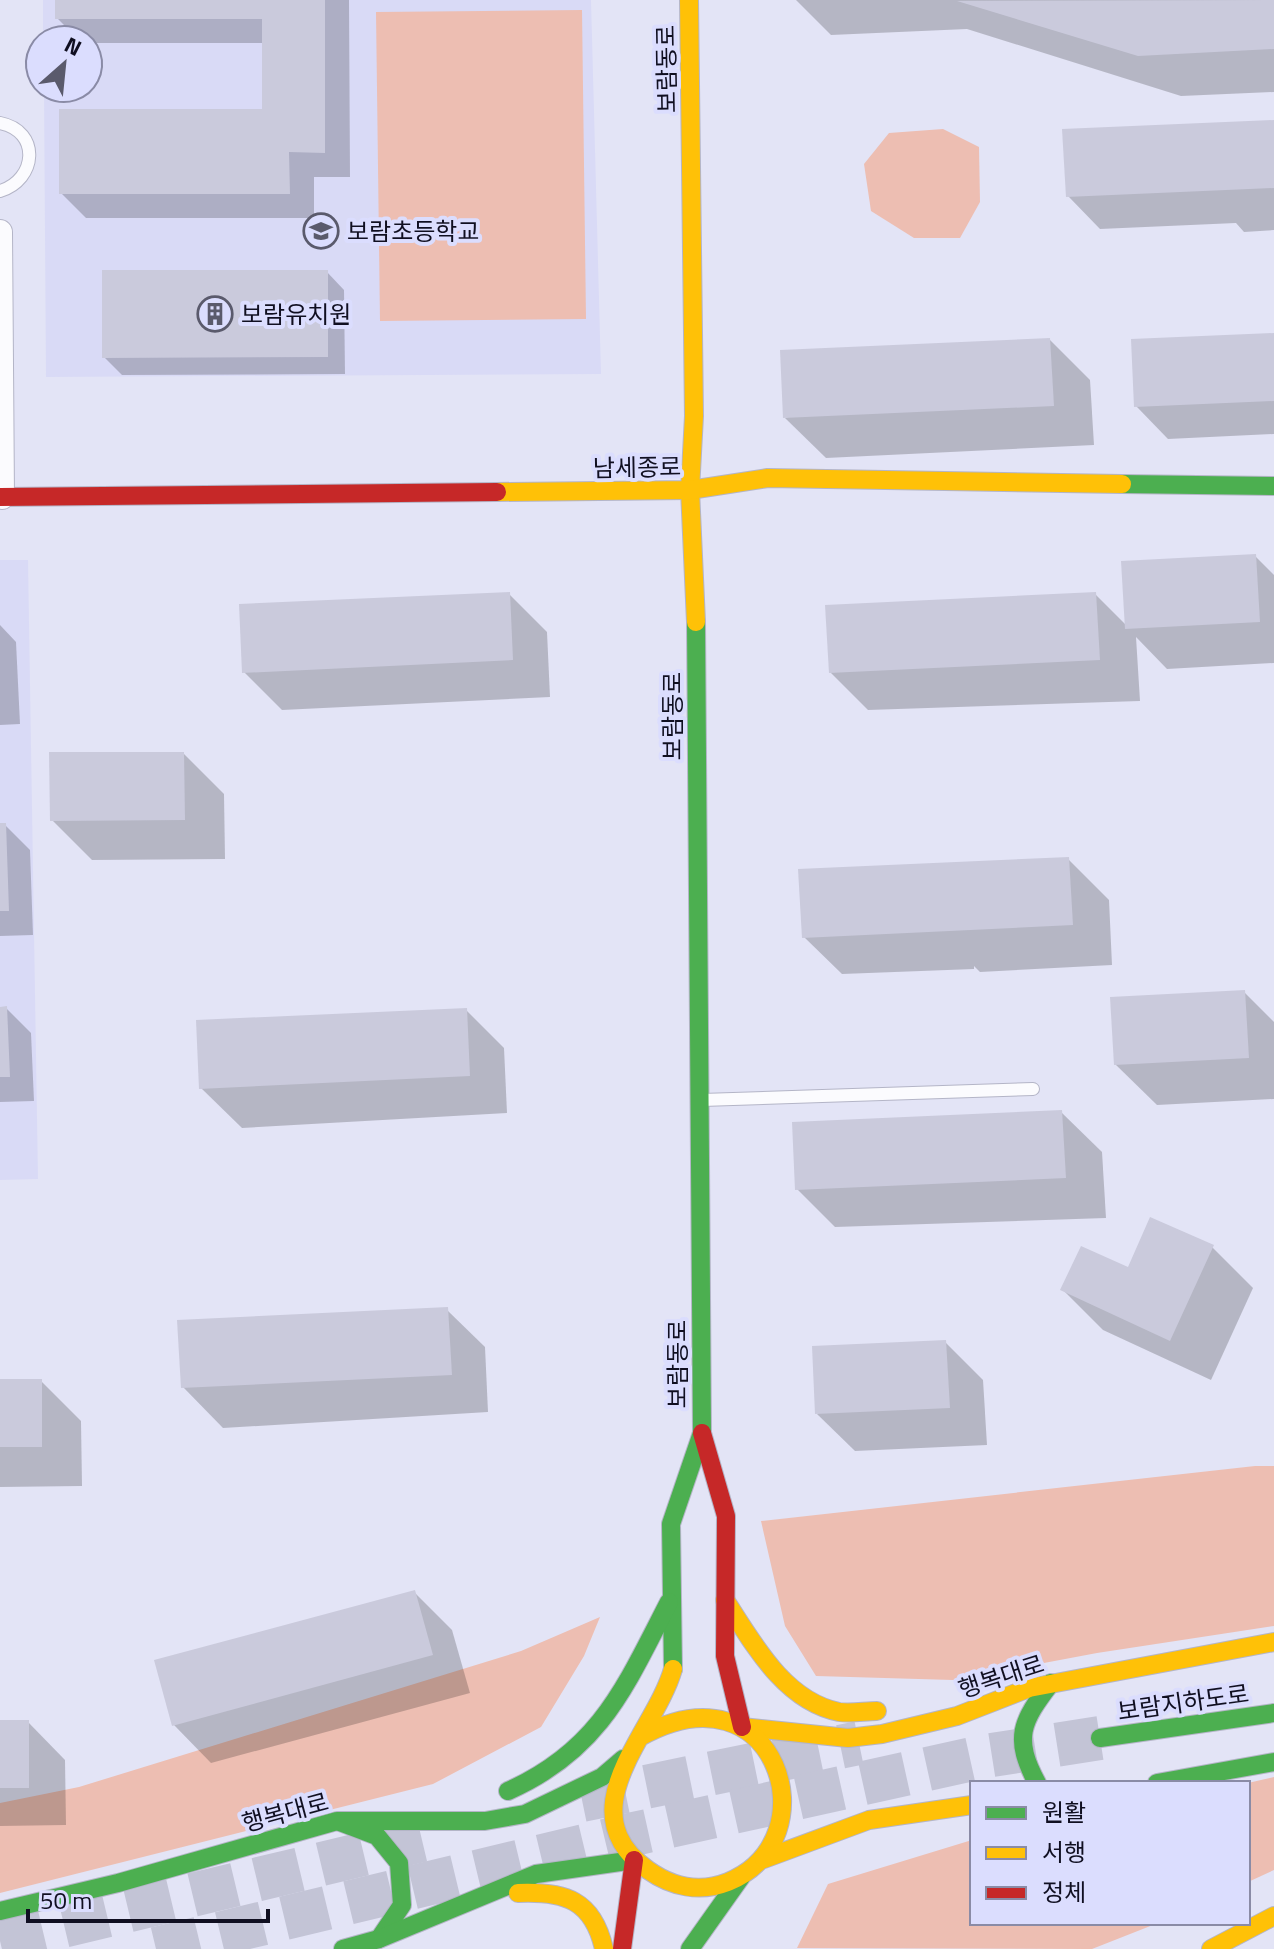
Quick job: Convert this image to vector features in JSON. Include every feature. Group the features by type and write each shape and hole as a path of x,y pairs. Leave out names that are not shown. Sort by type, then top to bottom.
{"main road":[{"name":"보람동로","path":"689,0 694,416 690,490 695,552 702,1433"},
{"name":"남세종로","path":"1,497 690,490 768,478 1274,486"},
{"path":"702,1433 671,1523 674,1648 669,1685 640,1737 623,1759 613,1784 612,1811 619,1837 634,1860 657,1877 685,1886 713,1887 741,1877"},
{"path":"702,1433 726,1516 725,1656 742,1727"},
{"path":"493,1797 549,1772 580,1744 620,1694 671,1598"},
{"path":"725,1600 762,1656 800,1695 838,1712 895,1711 980,1693 1029,1688"},
{"name":"행복대로","path":"742,1727 848,1738 882,1734 957,1716 1029,1688 1274,1642"},
{"path":"1036,1781 1023,1759 1022,1719 1051,1683"},
{"name":"보람지하도로","path":"1100,1738 1274,1713"},
{"path":"640,1737 663,1723 689,1715 716,1717 742,1727 765,1747 780,1773 785,1803 779,1832 764,1859"},
{"name":"행복대로","path":"0,1911 118,1883 337,1821 485,1821 525,1814 602,1777 623,1759"},
{"path":"1168,1781 1274,1762"},
{"path":"337,1821 404,1804 450,1802"},
{"path":"690,1949 741,1877 764,1859 869,1820 970,1805"},
{"path":"337,1821 377,1836 399,1863 402,1905 379,1939"},
{"path":"343,1949 379,1939 536,1874 634,1860"},
{"path":"622,1949 634,1860"},
{"path":"476,1897 542,1891 576,1899 601,1928 604,1949"},
{"path":"1211,1949 1274,1916"}],"street":[{"path":"0,232 1,497"}],"lane":[{"path":"0,123 18,130 25,139 30,161 20,181 0,191"},
{"path":"0,224 0,232"},
{"path":"699,1100 1033,1089"}],"shaded area":[{"name":"보람초등학교","path":"43,0 591,0 601,374 46,377 44,104 104,104 104,24 43,24"},
{"path":"582,10 586,319 380,321 376,12"},
{"path":"943,129 979,147 980,202 960,238 914,238 871,211 864,164 889,133"},
{"path":"0,560 28,560 38,1179 0,1180"},
{"path":"1274,1466 1274,1626 1097,1653 953,1680 816,1676 785,1626 761,1521"},
{"path":"600,1617 584,1656 541,1727 433,1784 0,1893 0,1803 79,1787 521,1651"},
{"path":"1274,1777 1274,1870 1250,1881 1250,1783"},
{"path":"970,1841 970,1925 1153,1925 1092,1949 797,1948 828,1884"}],"building":[{"path":"55,0 325,0 325,153 289,152 290,194 59,194 59,109 262,109 262,19 55,19"},
{"path":"1274,0 1274,49 1138,56 957,1"},
{"path":"1274,120 1274,188 1066,197 1062,129"},
{"name":"보람유치원","path":"102,270 328,270 328,357 102,358"},
{"path":"1274,333 1274,401 1134,407 1131,339"},
{"path":"1050,338 1054,406 783,418 780,350"},
{"path":"1256,554 1260,622 1125,629 1121,561"},
{"path":"510,592 513,660 242,673 239,604"},
{"path":"1096,592 1100,660 829,673 825,605"},
{"path":"49,752 184,752 185,820 50,821"},
{"path":"0,823 6,823 9,911 0,911"},
{"path":"1069,857 1073,925 802,938 798,869"},
{"path":"1245,990 1249,1058 1114,1065 1110,997"},
{"path":"7,1006 10,1077 0,1077 0,1007"},
{"path":"467,1008 470,1076 199,1089 196,1020"},
{"path":"1062,1110 1066,1178 795,1190 792,1122"},
{"path":"1150,1217 1214,1245 1170,1341 1060,1290 1081,1246 1128,1267"},
{"path":"448,1307 452,1375 181,1388 177,1320"},
{"path":"946,1340 950,1408 815,1414 812,1346"},
{"path":"0,1379 42,1379 42,1447 0,1447"},
{"path":"415,1590 433,1655 172,1726 154,1660"},
{"path":"0,1720 29,1720 29,1788 0,1788"}],"tunnel":[{"path":"156,1949 634,1834 986,1756 1100,1738"},
{"path":"582,1800 859,1743"},
{"path":"0,1941 422,1840"}],"traffic: fast":[{"path":"1122,484 1274,486"},
{"path":"696,622 702,1433"},
{"path":"673,1669 671,1524 702,1433"},
{"path":"508,1791 540,1775 588,1736 623,1688 669,1602"},
{"path":"1036,1781 1025,1754 1024,1731 1033,1709 1051,1683"},
{"path":"1100,1738 1274,1713"},
{"path":"0,1911 118,1883 337,1821 485,1821 525,1814 602,1777 623,1759"},
{"path":"1168,1781 1274,1762"},
{"path":"340,1822 377,1836 399,1863 402,1905 379,1939"},
{"path":"343,1949 379,1939 536,1874 634,1860"},
{"path":"690,1949 741,1877"}],"traffic: slow":[{"path":"689,0 694,416 690,490 696,622"},
{"path":"497,492 690,490 768,478 1122,484"},
{"path":"725,1600 772,1668 802,1696 819,1706 839,1712 877,1711"},
{"path":"742,1727 848,1738 882,1734 957,1716 1029,1688 1274,1642"},
{"path":"640,1737 687,1719 726,1721 755,1738 774,1765 782,1797 777,1831 760,1861 728,1882 697,1888 667,1881 648,1870 625,1847 614,1822 615,1797 623,1771 673,1669"},
{"path":"764,1859 869,1820 970,1805"},
{"path":"518,1893 550,1894 574,1902 593,1919 604,1949"},
{"path":"1211,1949 1274,1916"}],"traffic: jam":[{"path":"0,497 497,492"},
{"path":"702,1433 726,1516 725,1656 742,1727"},
{"path":"622,1949 634,1860"}],"place":[{"name":"보람초등학교","path":"321,231"},
{"name":"보람유치원","path":"215,314"}]}
